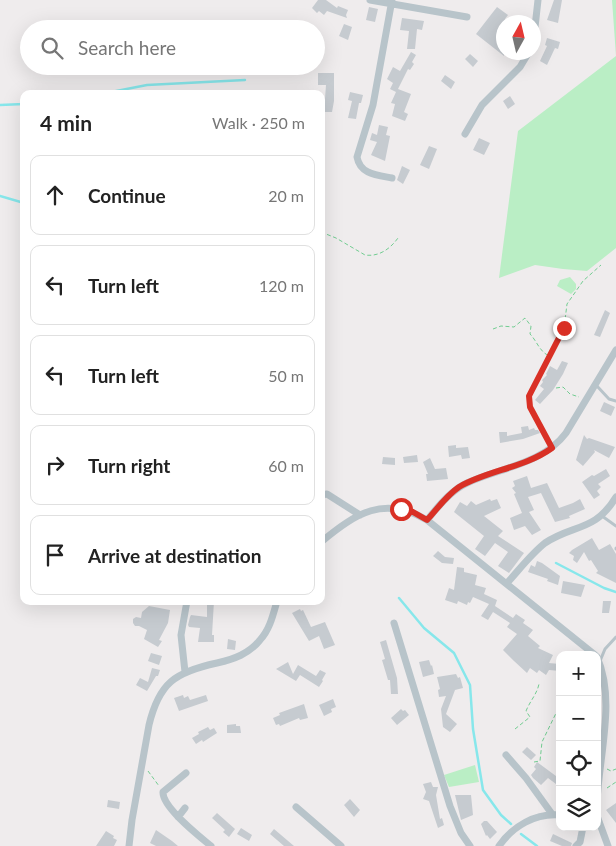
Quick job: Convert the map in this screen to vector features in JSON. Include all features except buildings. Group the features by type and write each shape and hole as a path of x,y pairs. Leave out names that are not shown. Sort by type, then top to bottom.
{"street":[{"path":"370,0 391,2 467,17"},
{"path":"536,15 538,0"},
{"path":"391,2 373,105 357,157 358,164 363,170 392,178"},
{"path":"465,134 482,105 520,67 524,60"},
{"path":"427,520 451,494 462,486 539,456 552,448 566,433 616,350"},
{"path":"325,494 360,515"},
{"path":"507,583 543,545 602,516 616,497"},
{"path":"325,539 360,515 379,508 413,512 427,520 507,583 590,651"},
{"path":"185,672 181,635 186,605"},
{"path":"129,846 149,725 157,700 168,684 185,672 238,657 251,649 266,632 275,605"},
{"path":"394,623 450,806 461,833 470,846"},
{"path":"599,786 610,699 608,680 601,665"},
{"path":"506,755 556,814"},
{"path":"186,773 163,792 163,796 178,817 211,846"},
{"path":"296,807 341,846"},
{"path":"178,817 186,808"},
{"path":"499,846 510,832 523,823 540,816 556,814"},
{"path":"601,827 608,846"},
{"path":"576,846 580,842 582,831"}],"lane":[{"path":"595,384 609,399 616,402"},
{"path":"533,390 529,396 530,407 552,448"},
{"path":"602,516 616,526"},
{"path":"601,654 616,637"}],"path":[{"path":"325,234 369,256 382,253 398,238"},
{"path":"533,390 564,328 567,304 583,281 601,265"},
{"path":"493,329 501,326 514,326 525,318 531,326 530,334 536,340 540,349 550,356"},
{"path":"556,388 563,387 570,394 585,401"},
{"path":"515,729 530,717 526,711 539,684"},
{"path":"534,762 540,761 542,742 556,713"},
{"path":"142,762 163,792"},
{"path":"602,766 611,770 616,769"},
{"path":"601,791 616,782"}],"green space":[{"path":"612,0 616,0 616,56"},
{"path":"616,56 616,248 587,271 535,265 499,278 518,131"},
{"path":"570,277 576,284 576,289 571,294 557,286 560,280"},
{"path":"475,765 479,782 449,787 444,775"}],"waterway":[{"path":"121,90 147,85 245,80"},
{"path":"0,105 20,104"},
{"path":"0,196 20,202"},
{"path":"556,563 604,588 616,592"},
{"path":"399,598 424,628 454,653 470,685 473,729 483,790 501,815 511,824"},
{"path":"521,834 537,846"}],"route":[{"path":"401,509 413,512 427,520 451,494 467,483 539,456 552,448 544,437 530,407 529,396 564,328"}]}
